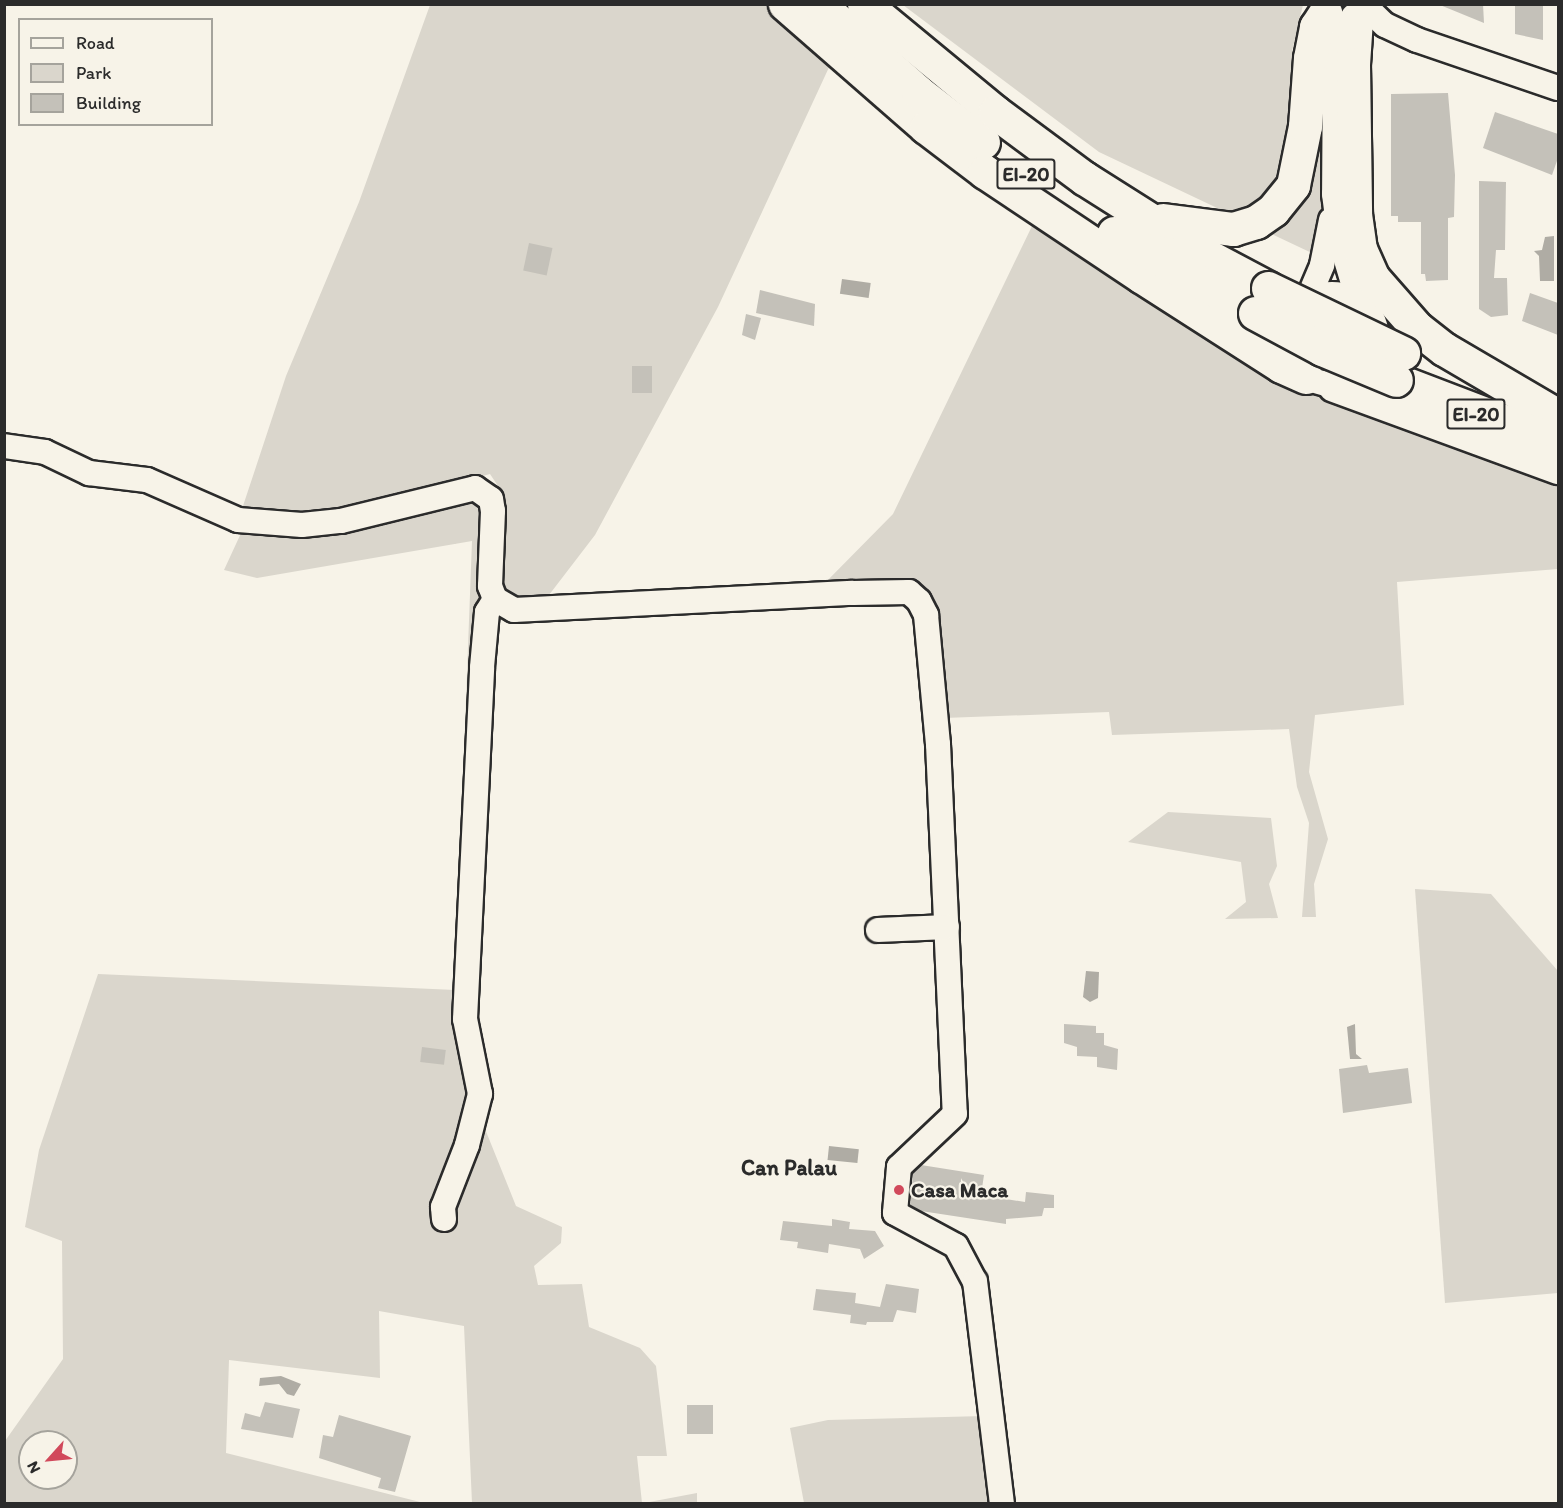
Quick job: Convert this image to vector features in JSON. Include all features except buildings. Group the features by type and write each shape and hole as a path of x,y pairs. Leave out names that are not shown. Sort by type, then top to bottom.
{"highway":[{"path":"785,4 926,127 994,178 1281,366 1558,467"},
{"name":"EI-20","path":"819,4 918,92 1041,184 1107,229 1558,442"},
{"name":"EI-20","path":"864,4 995,112 1261,300"},
{"path":"1141,215 1215,230 1233,229 1256,222 1273,210 1293,185 1298,168 1310,58 1316,27 1345,12 1353,64 1355,214 1360,249 1373,278 1417,328 1444,349 1553,412"},
{"name":"EI-20","path":"1399,367 1553,412"}],"street":[{"path":"1359,303 1340,240 1334,194 1335,60 1345,12 1385,25 1417,40 1558,88"},
{"path":"1307,301 1322,265 1334,194"},
{"path":"1326,294 1343,295 1359,303 1370,315 1377,332 1375,354 1365,371 1349,382 1320,381 1295,366 1286,339 1295,312 1307,301 1326,294"},
{"path":"4,446 45,452 88,473 147,480 238,520 302,525 341,521 475,488 491,499 490,586 495,599 514,609 909,592 926,615 947,927 956,1114 899,1167 895,1214 956,1246 975,1281 1002,1503"},
{"path":"444,1219 443,1207 467,1145 480,1094 465,1019 482,667 487,612 495,599"},
{"path":"878,930 947,927"}],"green space":[{"path":"430,5 770,5 831,63 718,307 595,535 549,595 512,595 502,584 500,489 490,474 343,514 240,515 286,376 359,202"},
{"path":"903,5 1303,5 1292,51 1364,59 1365,215 1378,252 1413,301 1099,152"},
{"path":"1033,224 1281,376 1343,404 1558,477 1558,569 1397,582 1404,705 1315,715 1309,772 1328,839 1314,884 1316,917 1302,917 1309,823 1297,787 1289,729 1112,735 1109,712 944,718 933,598 922,585 822,586 893,514"},
{"path":"477,498 485,508 487,540 462,992 479,1114 516,1206 562,1227 561,1243 534,1266 538,1285 582,1284 589,1327 640,1348 656,1366 667,1456 637,1456 642,1503 472,1503 464,1326 379,1311 380,1378 229,1360 226,1453 424,1503 5,1504 5,1441 63,1359 62,1241 25,1227 39,1150 98,974 455,990 472,541 257,578 224,570 242,531 272,536 351,527"},
{"path":"1168,812 1271,818 1277,866 1269,884 1278,918 1225,919 1246,902 1241,862 1128,842"},
{"path":"1415,889 1491,894 1558,971 1558,1293 1445,1303"},
{"path":"984,1416 998,1503 804,1503 790,1428 828,1420"},
{"path":"697,1493 697,1503 644,1503"}],"shaded area":[{"path":"1554,236 1554,281 1540,281 1539,256 1534,251 1542,250 1545,237"},
{"path":"842,279 871,283 869,298 840,294"},
{"path":"1086,971 1099,972 1098,998 1090,1002 1083,997"},
{"path":"1355,1024 1356,1054 1362,1059 1350,1059 1347,1027"},
{"path":"829,1146 859,1149 857,1163 828,1160"},
{"path":"281,1376 301,1384 294,1396 287,1394 279,1384 259,1386 260,1378"}],"place":[{"name":"Casa Maca","path":"899,1190"}],"district":[{"name":"Can Palau","path":"789,1168"}]}
